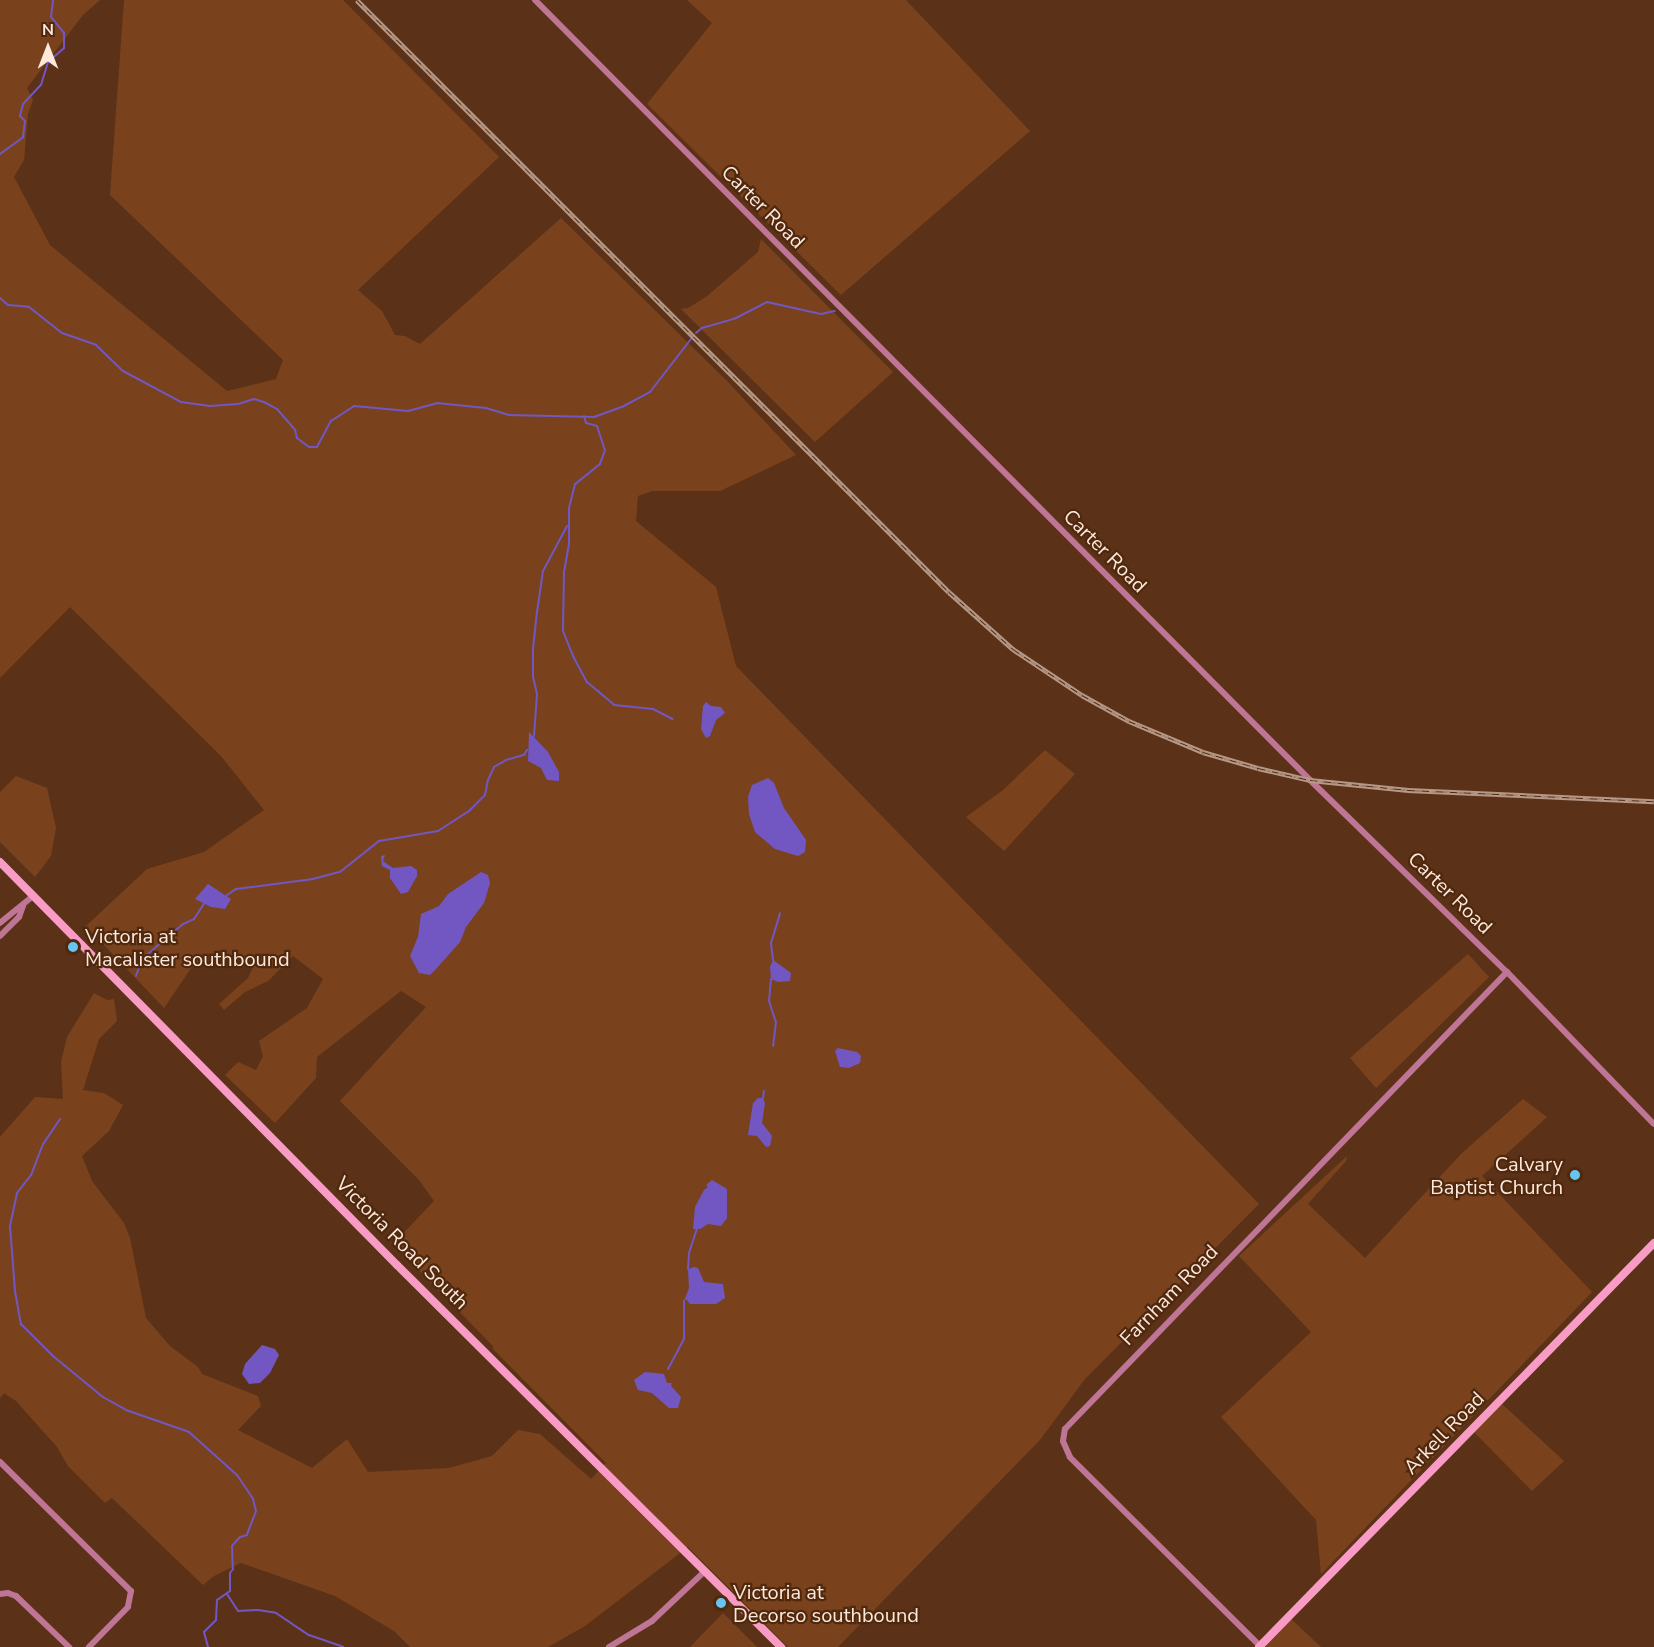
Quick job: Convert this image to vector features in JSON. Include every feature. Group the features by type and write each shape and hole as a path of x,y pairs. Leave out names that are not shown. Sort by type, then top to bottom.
{"main road":[{"name":"Victoria Road South","path":"0,862 383,1251 781,1647"},
{"name":"Arkell Road","path":"1260,1647 1654,1243"}],"street":[{"name":"Carter Road","path":"535,0 1293,763 1507,972 1654,1124"},
{"path":"0,923 33,896"},
{"path":"0,936 19,917 23,906"},
{"name":"Farnham Road","path":"1260,1647 1070,1457 1063,1441 1065,1429 1507,972"},
{"path":"0,1462 131,1591 128,1607 89,1647"},
{"path":"609,1647 652,1621 705,1571"},
{"path":"0,1594 8,1593 16,1596 69,1647"}],"shaded area":[{"path":"0,0 100,0 83,15 27,88 33,100 28,114 24,160 14,177 50,245 227,391 276,379 283,360 110,195 124,0 343,0 499,157 358,290 382,311 395,335 405,336 420,344 561,218 727,381 796,455 720,491 652,491 638,496 636,521 716,587 736,666 1259,1204 1085,1379 1040,1440 838,1647 788,1647 688,1547 585,1626 548,1647 410,1647 394,1631 335,1596 241,1563 214,1576 203,1585 112,1498 105,1503 68,1466 57,1447 16,1401 4,1393 0,1398 0,1137 35,1097 63,1099 61,1062 67,1037 94,993 107,1000 114,999 117,1021 99,1039 83,1090 104,1093 123,1105 109,1131 82,1156 92,1181 124,1223 130,1238 146,1318 170,1346 198,1367 202,1374 258,1396 261,1406 238,1430 312,1468 347,1439 368,1472 449,1468 492,1456 518,1430 540,1434 591,1479 606,1463 393,1244 434,1201 419,1180 340,1101 426,1007 401,991 317,1057 316,1078 275,1123 225,1075 238,1062 256,1070 263,1056 259,1041 307,1008 323,979 293,956 268,981 245,992 224,1010 219,1004 248,978 258,956 194,964 164,1008 86,926 147,869 204,852 264,810 221,756 70,607 0,678"},
{"path":"687,0 906,0 1030,131 841,295 647,104 712,23"},
{"path":"761,239 893,372 815,442 681,309 688,308 706,297 758,252"},
{"path":"706,702 711,706 721,707 725,713 716,720 710,736 706,738 701,729 703,706"},
{"path":"529,732 548,752 559,772 559,781 547,780 541,768 528,761"},
{"path":"1045,750 1075,774 1004,851 966,817 1003,790"},
{"path":"16,776 47,788 56,828 51,856 35,877 0,842 0,792"},
{"path":"768,778 774,783 784,808 806,840 805,852 798,856 775,849 755,832 749,814 748,797 752,785"},
{"path":"385,855 383,861 393,868 411,866 417,870 417,876 408,892 401,894 390,878 390,870 382,866 381,856"},
{"path":"481,872 488,875 490,883 484,903 466,927 460,942 436,969 430,975 419,973 410,956 418,937 421,914 439,906 448,894"},
{"path":"208,884 231,899 225,909 211,907 195,899"},
{"path":"1468,954 1489,977 1376,1088 1350,1058"},
{"path":"773,960 791,973 790,981 778,982 771,979 770,967"},
{"path":"838,1048 857,1052 861,1056 860,1063 849,1068 840,1067 835,1051"},
{"path":"758,1098 763,1098 765,1103 762,1123 772,1136 770,1146 766,1147 757,1136 748,1135 753,1103"},
{"path":"1523,1099 1547,1117 1482,1176 1592,1292 1321,1574 1316,1520 1221,1417 1311,1332 1239,1256 1347,1156 1346,1161 1308,1204 1365,1258 1461,1154"},
{"path":"712,1180 727,1189 727,1218 721,1226 708,1224 700,1229 693,1229 695,1207 708,1187 706,1185"},
{"path":"698,1268 704,1282 723,1284 725,1298 716,1304 690,1304 686,1299 684,1301 689,1288 688,1269"},
{"path":"262,1345 275,1349 279,1355 270,1373 260,1383 249,1384 242,1374 245,1364"},
{"path":"645,1372 664,1374 667,1383 672,1383 671,1386 681,1397 678,1408 669,1408 652,1393 638,1390 634,1380"},
{"path":"1501,1403 1564,1461 1532,1491 1474,1432"},
{"path":"723,1613 757,1647 690,1647"},
{"path":"1288,1616 1321,1647 1267,1647 1262,1642"}],"waterway":[{"path":"0,154 23,137 25,121 20,116 23,104 41,85 48,62 64,48 64,33 51,17 53,0"},
{"path":"0,298 8,305 29,307 62,333 96,345 123,371 181,402 210,406 238,404 254,399 264,402 277,409 295,430 297,438 309,447 317,447 331,421 354,406 408,411 437,403 486,408 509,415 594,417 622,407 650,392 691,339"},
{"path":"696,333 702,328 734,319 767,302 821,314 835,311"},
{"path":"584,416 586,423 597,426 605,450 600,464 575,484 569,508 569,544 564,572 563,631 587,682 614,705 653,709 673,719"},
{"path":"534,736 537,694 533,676 533,649 543,571 567,526"},
{"path":"227,895 236,889 313,879 340,872 379,841 438,831 470,810 485,795 494,767 506,760 524,755 527,750"},
{"path":"136,976 142,959 183,924 194,919 205,902"},
{"path":"773,960 771,943 780,913"},
{"path":"771,979 769,1001 776,1022 773,1046"},
{"path":"763,1098 764,1091"},
{"path":"60,1119 43,1144 31,1175 17,1193 10,1227 15,1291 21,1324 53,1356 103,1397 126,1410 189,1432 237,1475 253,1499 256,1511 247,1535 240,1537 232,1546 233,1569 230,1573 230,1591 217,1600 216,1620 204,1632 208,1647"},
{"path":"688,1269 689,1253 697,1228"},
{"path":"668,1369 684,1339 684,1301"},
{"path":"227,1594 238,1611 258,1610 276,1613 309,1635 343,1647"}],"railway":[{"path":"357,0 949,592 1013,649 1082,695 1129,721 1203,752 1310,780 1408,790 1654,801"}],"place":[{"name":"Victoria at Macalister southbound","path":"73,947"},
{"name":"Calvary Baptist Church","path":"1575,1175"},
{"name":"Victoria at Decorso southbound","path":"721,1603"}]}
